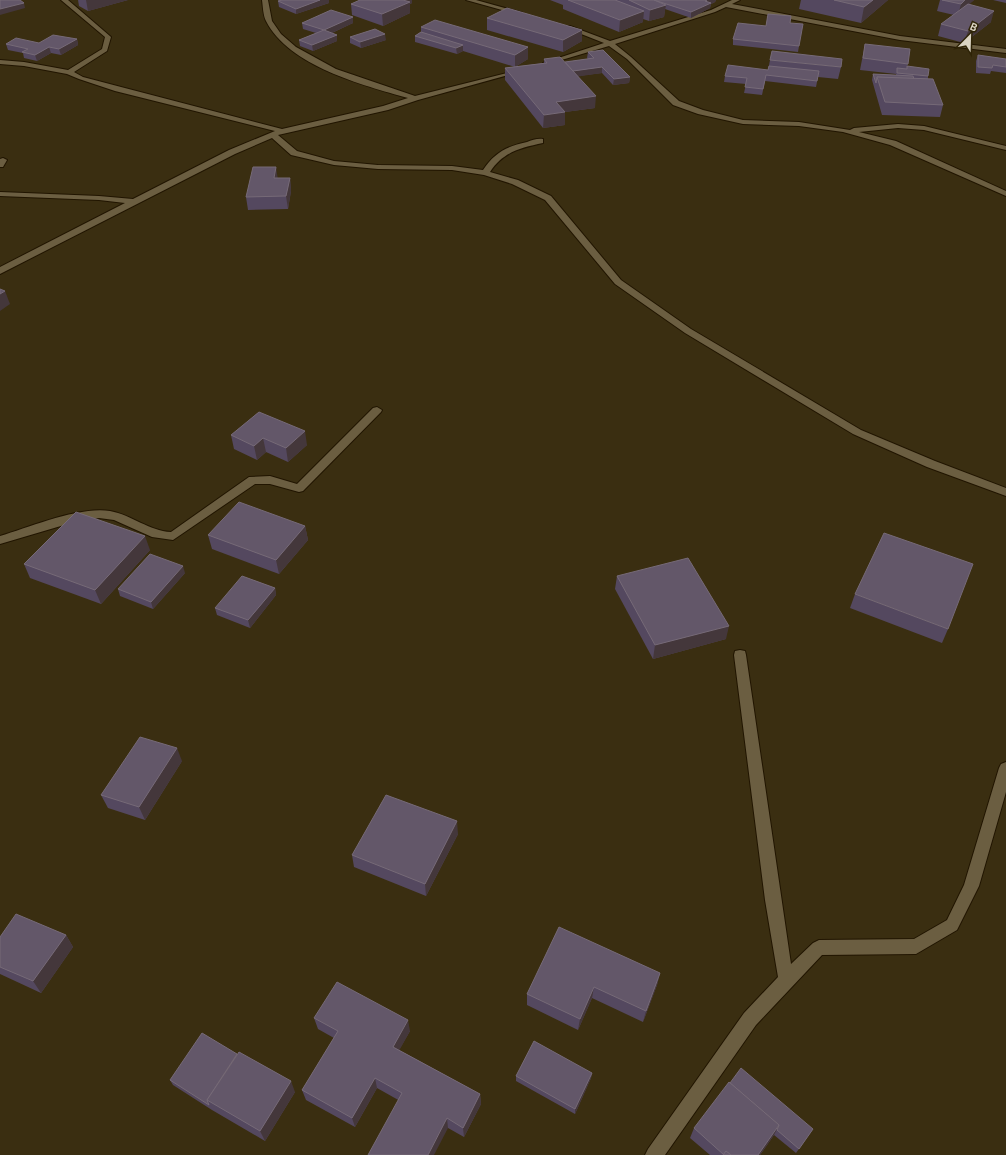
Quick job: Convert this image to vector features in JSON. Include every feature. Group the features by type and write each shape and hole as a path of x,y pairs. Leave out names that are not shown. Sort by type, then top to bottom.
{"street":[{"path":"64,0 108,37 105,50 69,72"},
{"path":"265,0 269,21 286,44 341,75 415,98"},
{"path":"469,0 526,15"},
{"path":"536,66 713,11 737,0"},
{"path":"725,6 900,38 1006,51"},
{"path":"560,25 610,43 629,58 676,103 701,112 743,122 799,124 843,130 893,143 1006,194"},
{"path":"0,62 24,64 69,72 81,78 118,89 282,131"},
{"path":"0,271 232,152 282,131 385,108 415,98 528,68"},
{"path":"843,130 898,126 924,128 1006,148"},
{"path":"273,135 294,153 334,163 378,167 452,168 485,173 515,182 548,198 618,282 695,335 857,432 931,464 1006,492"},
{"path":"485,173 494,159 514,146 540,140"},
{"path":"0,194 99,198 134,202"},
{"path":"0,540 92,514 110,515 163,536 173,536 253,480 270,480 299,488 377,410"},
{"path":"740,655 772,900 786,980"},
{"path":"654,1155 750,1019 786,980 819,948 916,946 952,925 971,886 1005,772"}],"building":[{"path":"0,0 20,0 24,3 0,9"},
{"path":"320,0 296,9 278,1"},
{"path":"360,0 403,0 410,2 382,14 351,4"},
{"path":"568,0 615,0 644,11 620,20"},
{"path":"629,0 654,0 666,5 650,10"},
{"path":"654,0 707,0 705,1 711,3 691,12"},
{"path":"834,0 873,0 864,7"},
{"path":"942,0 965,0 961,4"},
{"path":"968,4 994,11 968,31 941,24"},
{"path":"507,8 582,30 563,40 487,18"},
{"path":"331,10 353,17 324,30 302,23"},
{"path":"768,14 791,16 790,23 803,24 799,46 733,39 738,23 766,26"},
{"path":"435,20 528,47 515,55 421,27"},
{"path":"375,29 385,34 360,42 350,37"},
{"path":"324,30 337,35 312,45 299,40"},
{"path":"421,32 463,45 456,48 415,36"},
{"path":"53,35 77,39 59,49 49,47 35,55 22,52 28,49 6,44 16,38 39,43"},
{"path":"865,44 910,49 908,64 863,58"},
{"path":"603,50 630,77 614,79 602,67 573,71 565,62 594,58 588,52"},
{"path":"772,51 842,59 841,67 770,60"},
{"path":"978,55 1006,59 1006,67 993,65 992,68 978,67"},
{"path":"560,57 596,96 556,102 565,112 544,115 505,68 547,63 544,59"},
{"path":"728,65 768,70 769,66 819,71 817,81 766,75 763,89 745,87 747,78 725,76"},
{"path":"907,66 929,69 928,76 897,73 897,68 907,69"},
{"path":"873,74 913,76 914,79 877,77 876,83"},
{"path":"877,77 933,79 943,105 885,102"},
{"path":"253,167 276,167 274,178 290,178 286,196 246,197"},
{"path":"0,289 5,291 0,294"},
{"path":"259,412 305,431 286,448 263,438 254,446 231,435"},
{"path":"239,502 305,526 276,560 208,535"},
{"path":"76,512 145,536 95,590 24,564"},
{"path":"884,533 973,564 948,629 855,594"},
{"path":"150,554 183,566 151,602 118,589"},
{"path":"688,558 729,626 655,645 617,576"},
{"path":"242,576 275,588 248,620 215,608"},
{"path":"140,737 177,748 139,807 101,795"},
{"path":"386,795 457,821 425,884 352,855"},
{"path":"16,914 66,935 33,981 0,967 0,937"},
{"path":"559,927 660,973 646,1011 594,987 580,1019 527,994"},
{"path":"337,982 408,1020 393,1047 480,1094 463,1128 447,1118 428,1155 368,1155 402,1093 375,1078 352,1118 302,1090 338,1031 314,1018"},
{"path":"202,1033 237,1054 207,1100 209,1105 170,1080"},
{"path":"534,1041 592,1073 575,1109 516,1076"},
{"path":"239,1052 291,1081 260,1131 207,1100"},
{"path":"741,1068 813,1129 799,1149 777,1130 779,1125 730,1083"},
{"path":"729,1082 779,1125 758,1155 731,1155 726,1151 724,1155 694,1128"},
{"path":"726,1151 731,1155 723,1155"}]}
